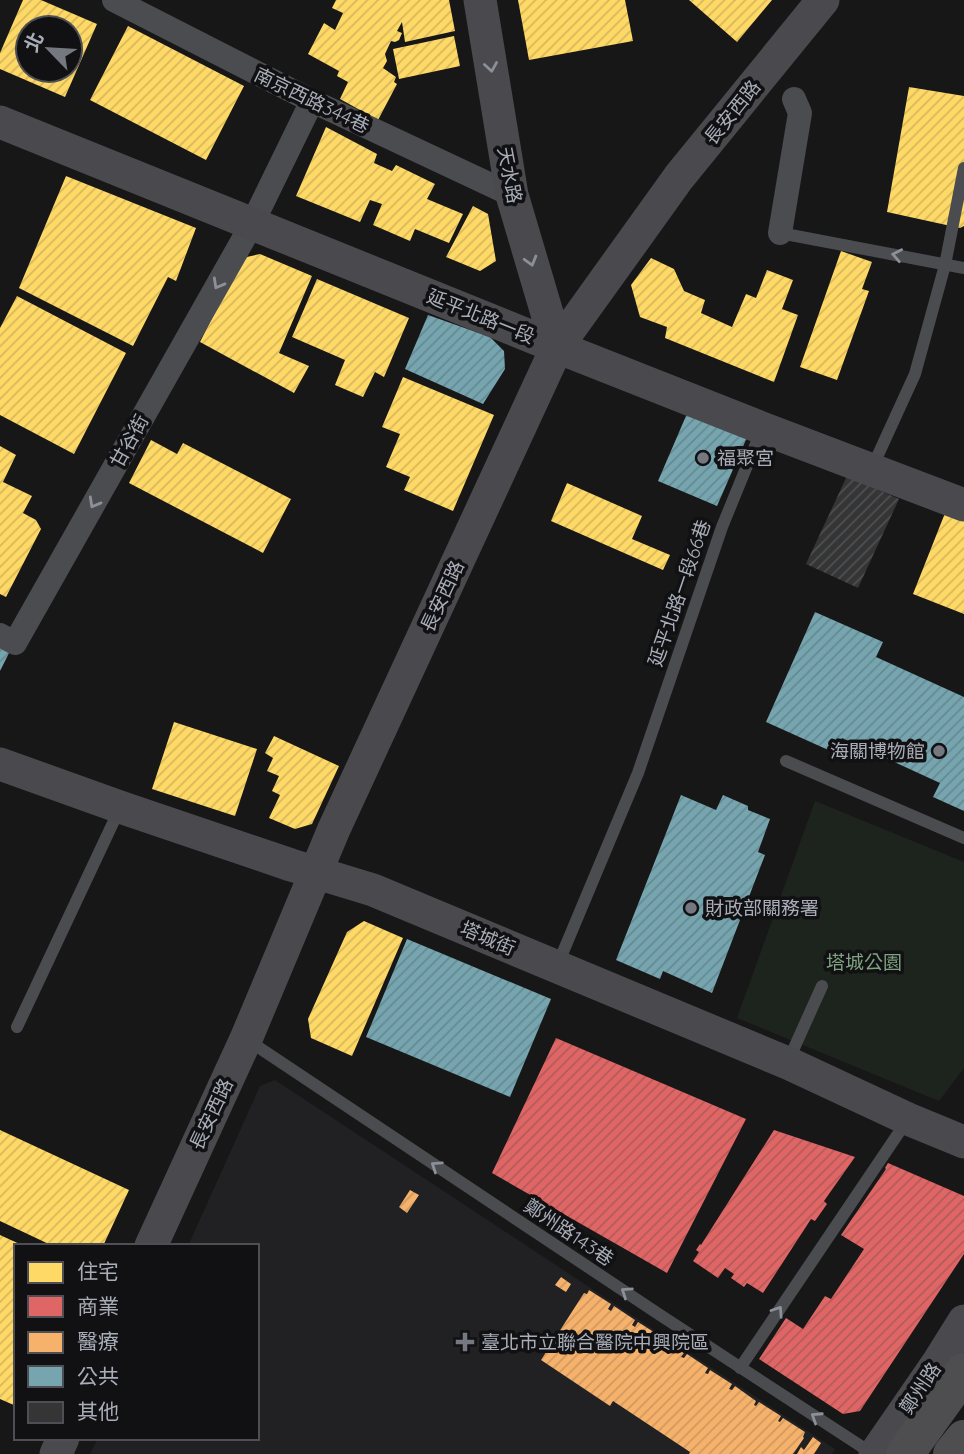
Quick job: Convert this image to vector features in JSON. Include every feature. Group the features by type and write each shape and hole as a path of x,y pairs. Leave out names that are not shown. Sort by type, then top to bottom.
{"highway":[{"path":"905,1454 951,1366"},
{"path":"949,1443 964,1392"}],"street":[{"name":"南京西路344巷","path":"114,0 313,102 512,195"},
{"name":"天水路","path":"480,0 512,195 557,347"},
{"name":"長安西路","path":"152,1244 246,1039 315,872 557,347 679,177 823,0"},
{"path":"780,233 800,113 794,99"},
{"path":"252,224 313,102"},
{"name":"延平北路一段","path":"0,122 557,347 964,505"},
{"name":"甘谷街","path":"0,635 15,643 252,224"},
{"name":"塔城街","path":"0,764 120,807 373,890 790,1065 964,1142"},
{"name":"鄭州路","path":"874,1454 951,1366 964,1321"}],"lane":[{"path":"871,470 915,374 944,265 964,169"},
{"path":"780,233 964,268"},
{"name":"延平北路一段66巷","path":"556,967 638,773 722,527 762,428"},
{"path":"786,761 964,838"},
{"path":"18,1027 120,807"},
{"path":"790,1065 790,1057 822,986"},
{"name":"鄭州路143巷","path":"246,1039 874,1454"},
{"path":"740,1367 908,1119"},
{"path":"941,1454 949,1443 951,1366"}],"shaded area":[{"name":"臺北市立聯合醫院中興院區","path":"275,1080 835,1449 832,1454 90,1454 97,1440 259,1440 259,1244 189,1244 260,1086"}],"green space":[{"name":"塔城公園","path":"815,801 964,862 964,1068 939,1101 737,1018"}],"building: 住宅":[{"path":"23,0 41,0 74,14 17,14"},
{"path":"336,0 449,0 455,31 405,42 402,22 397,31 402,33 399,40 391,41 383,68 396,77 394,82 397,84 378,120 340,99 348,82 337,76 339,71 308,54 324,23 335,30 343,13 332,8"},
{"path":"518,0 625,0 633,41 529,60"},
{"path":"689,0 772,0 737,42"},
{"path":"84,18 97,24 84,54"},
{"path":"14,21 14,75 0,69 0,53"},
{"path":"128,26 244,86 206,160 90,100"},
{"path":"454,36 460,66 399,79 393,49"},
{"path":"35,84 71,84 65,97"},
{"path":"909,87 964,96 964,226 960,228 887,212"},
{"path":"326,127 377,154 374,163 392,171 396,165 435,184 427,199 463,214 449,243 415,229 410,241 373,225 382,204 370,200 360,222 296,196"},
{"path":"66,176 196,228 176,281 168,277 133,346 19,288"},
{"path":"473,206 488,214 496,261 480,271 446,257"},
{"path":"841,251 872,262 862,289 869,291 837,380 800,367"},
{"path":"260,254 312,276 279,353 309,366 294,393 200,342 242,258"},
{"path":"651,258 674,269 684,291 705,300 701,313 732,327 746,294 756,298 767,270 793,280 782,309 798,315 774,382 665,338 667,327 640,317 631,285"},
{"path":"317,279 409,318 384,377 375,372 363,397 335,385 345,360 292,337"},
{"path":"17,296 126,353 74,454 0,415 0,328"},
{"path":"403,377 494,415 453,511 404,490 410,477 386,467 400,434 382,427"},
{"path":"151,440 177,454 183,443 291,499 263,553 129,483"},
{"path":"0,446 16,455 3,482 32,496 23,513 36,520 41,529 6,597 0,594"},
{"path":"567,483 642,516 632,539 670,555 663,570 551,521"},
{"path":"949,503 964,509 964,614 913,594"},
{"path":"174,722 257,749 235,816 152,789"},
{"path":"274,736 339,766 312,824 295,829 269,818 280,795 272,791 279,776 267,771 273,758 265,753"},
{"path":"364,921 403,938 352,1056 311,1038 308,1019 347,932"},
{"path":"0,1130 129,1190 104,1244 49,1244 0,1221"},
{"path":"0,1235 20,1244 14,1244 14,1405 0,1399"}],"building: 商業":[{"path":"556,1038 746,1119 667,1273 492,1173"},
{"path":"774,1130 855,1157 824,1201 827,1204 815,1221 811,1219 763,1293 747,1283 744,1287 731,1278 734,1274 725,1268 718,1278 693,1261 699,1252 696,1250"},
{"path":"888,1163 964,1196 964,1254 860,1411 843,1414 759,1359 786,1318 803,1329 825,1296 831,1299 864,1249 841,1235"}],"building: 醫療":[{"path":"410,1190 419,1195 407,1213 399,1207"},
{"path":"561,1277 571,1284 566,1292 555,1285"},
{"path":"589,1290 611,1304 608,1309 611,1311 614,1306 635,1320 632,1325 635,1327 638,1322 660,1336 657,1341 662,1338 684,1353 681,1357 684,1358 687,1354 708,1368 705,1373 708,1374 710,1370 732,1384 729,1389 732,1390 735,1386 756,1401 754,1405 759,1402 781,1416 778,1421 783,1418 805,1432 793,1454 689,1454 690,1452 613,1401 610,1406 541,1360 584,1293 587,1294"},
{"path":"813,1437 821,1443 814,1454 797,1454 801,1447 804,1450"}],"building: 公共":[{"path":"428,315 490,337 504,351 505,369 483,404 405,369"},
{"name":"福聚宮","path":"689,409 748,435 717,506 658,481"},
{"path":"815,612 883,642 876,657 964,697 964,811 933,797 940,783 842,738 835,753 766,722"},
{"path":"0,646 10,651 0,671"},
{"name":"財政部關務署","path":"681,795 716,810 723,795 770,819 758,852 765,855 712,993 663,971 660,979 616,960"},
{"path":"407,939 551,999 510,1097 366,1037"}],"building: 其他":[{"path":"847,476 899,499 858,588 806,564"}],"place":[{"name":"福聚宮","path":"703,458"},
{"name":"海關博物館","path":"939,751"},
{"name":"財政部關務署","path":"691,908"},
{"name":"臺北市立聯合醫院中興院區","path":"465,1342"}]}
